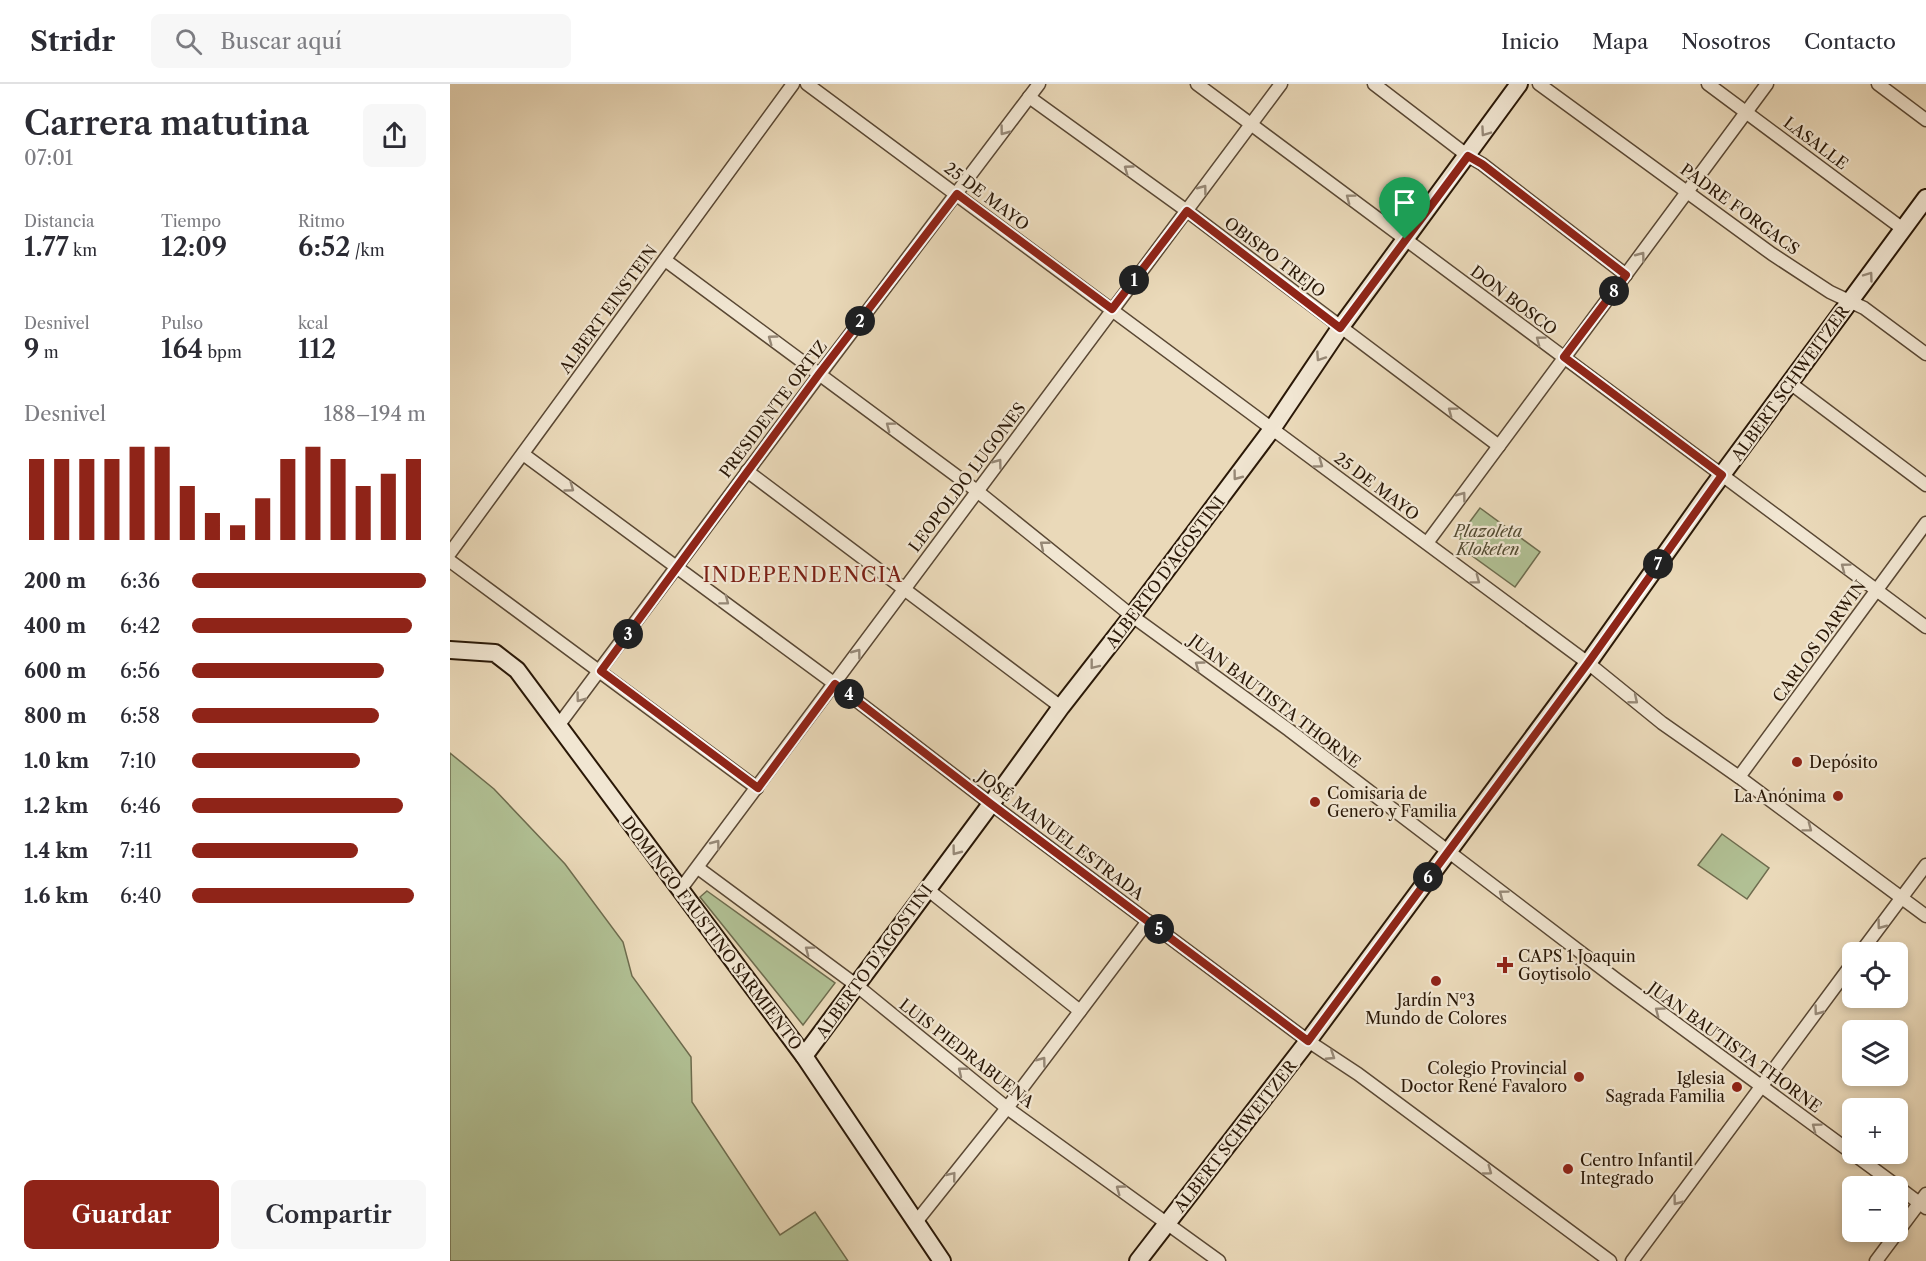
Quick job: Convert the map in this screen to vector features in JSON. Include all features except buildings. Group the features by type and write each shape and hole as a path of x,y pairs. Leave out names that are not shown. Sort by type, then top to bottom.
{"main road":[{"name":"ALBERTO D'AGOSTINI","path":"804,1056 1060,707 1132,616 1272,429 1340,328 1519,84"},
{"name":"ALBERT SCHWEITZER","path":"1138,1261 1308,1041 1588,663 1722,475 1926,198"},
{"name":"DOMINGO FAUSTINO SARMIENTO","path":"450,650 495,653 517,670 804,1056 942,1261"}],"street":[{"name":"ALBERT EINSTEIN","path":"450,553 793,84"},
{"name":"25 DE MAYO","path":"807,84 1588,663 1662,723 1739,777 1926,916"},
{"name":"PRESIDENTE ORTIZ","path":"558,726 819,374 1039,84"},
{"name":"DON BOSCO","path":"1197,84 1926,627"},
{"name":"LEOPOLDO LUGONES","path":"680,890 1281,84"},
{"path":"1374,84 1626,275"},
{"name":"PADRE FORGACS","path":"1539,84 1772,254 1830,292 1864,308 1926,354"},
{"name":"LASALLE","path":"1708,84 1903,229"},
{"path":"1427,543 1767,84"},
{"path":"1878,84 1926,120"},
{"name":"OBISPO TREJO","path":"1029,97 1187,211 1499,446"},
{"name":"JUAN BAUTISTA THORNE","path":"664,260 977,491 1132,616 1289,730 1446,852 1882,1176"},
{"path":"1790,383 1926,485"},
{"name":"JOSÉ MANUEL ESTRADA","path":"523,454 678,566 1308,1041 1358,1074 1610,1261"},
{"path":"747,471 1060,707"},
{"name":"CARLOS DARWIN","path":"1739,777 1926,523"},
{"path":"450,561 758,788"},
{"path":"1869,942 1926,865"},
{"name":"LUIS PIEDRABUENA","path":"698,868 856,986 1007,1108 1219,1261"},
{"path":"927,889 1080,1011"},
{"path":"916,1222 1007,1108 1149,921"},
{"path":"1632,1261 1842,978"},
{"name":"JUAN BAUTISTA THORNE","path":"1908,1193 1924,1202"},
{"path":"1876,1261 1924,1202"}],"green space":[{"name":"Plazoleta Kloketen","path":"1480,508 1540,552 1515,587 1460,547 1460,535"},
{"path":"450,753 494,789 565,864 623,942 632,976 691,1057 692,1102 780,1235 815,1212 848,1261 450,1261"},
{"path":"1722,834 1769,868 1747,899 1698,865"},
{"path":"707,891 835,983 803,1025 700,897"}],"place":[{"name":"Depósito","path":"1797,762"},
{"name":"La Anónima","path":"1838,796"},
{"name":"Comisaria de Genero y Familia","path":"1315,802"},
{"name":"CAPS 1 Joaquin Goytisolo","path":"1505,965"},
{"name":"Jardín Nº3 Mundo de Colores","path":"1436,981"},
{"name":"Colegio Provincial Doctor René Favaloro","path":"1579,1077"},
{"name":"Iglesia Sagrada Familia","path":"1737,1087"},
{"name":"Centro Infantil Integrado","path":"1568,1169"}],"district":[{"name":"INDEPENDENCIA","path":"803,575"}],"route":[{"path":"1468,156 1482,164 1626,275 1564,357 1722,475 1588,663 1308,1041 991,804 835,684 758,788 601,671 819,374 957,194 1112,309 1187,211 1340,328 1405,239 1468,156"}]}
